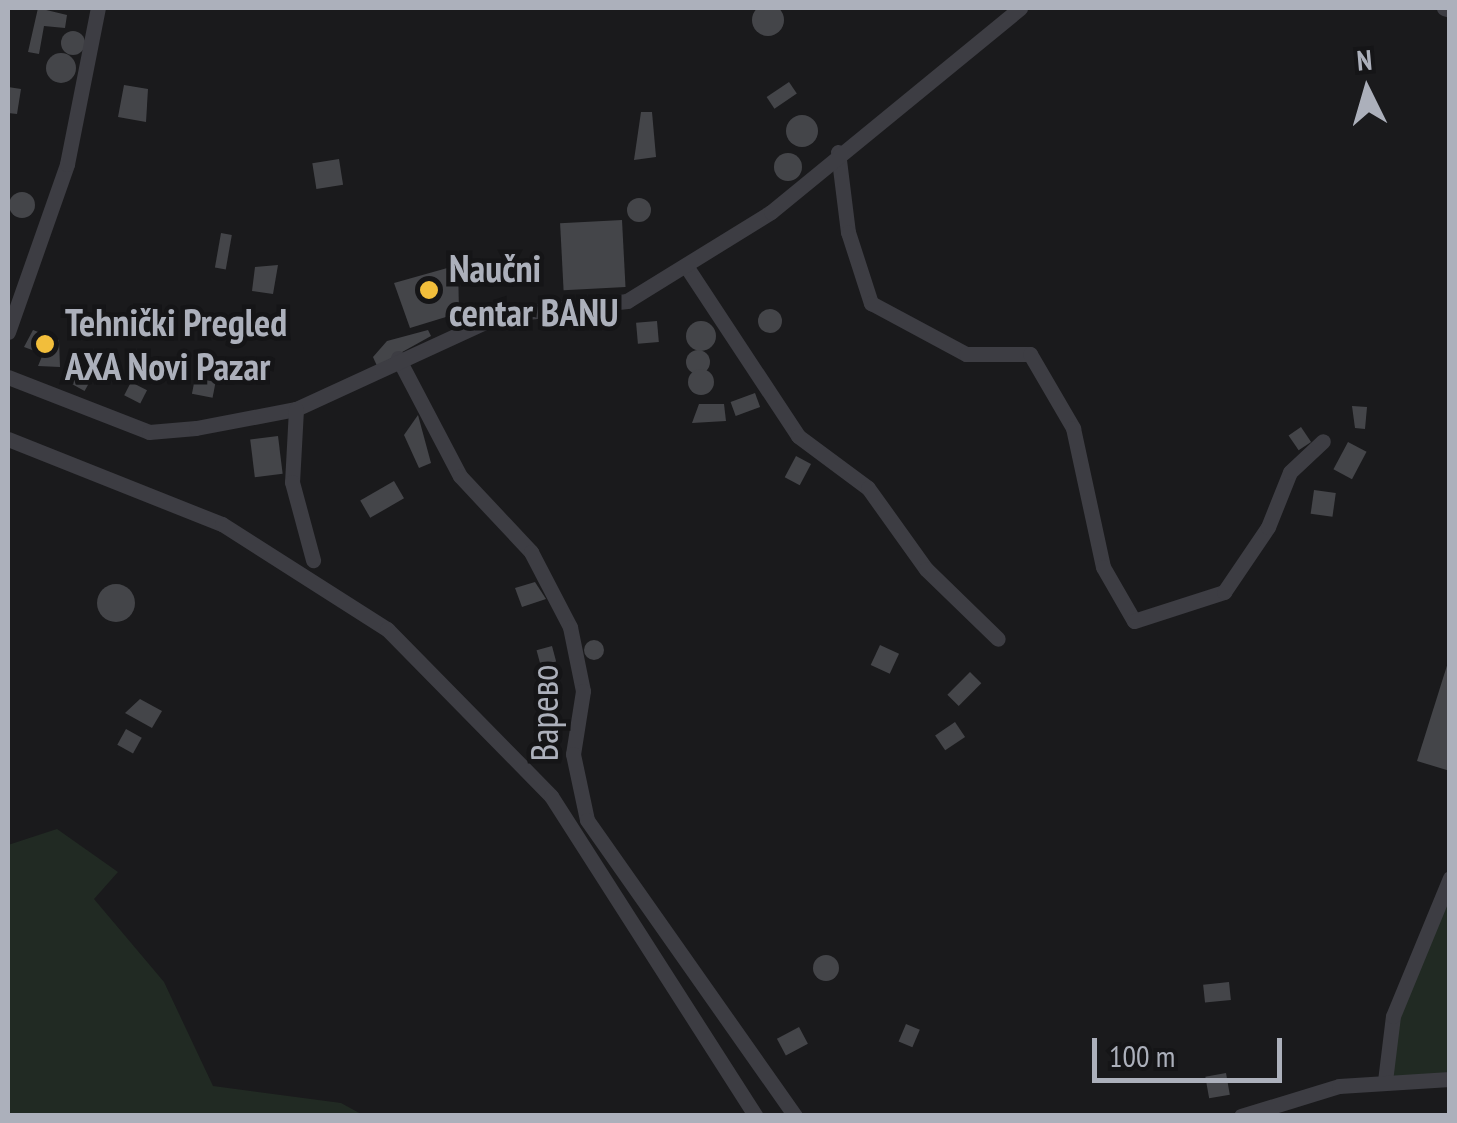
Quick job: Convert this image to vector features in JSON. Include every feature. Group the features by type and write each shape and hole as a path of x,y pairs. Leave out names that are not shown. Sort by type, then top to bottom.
{"street":[{"path":"8,332 67,164 98,8"},
{"path":"8,377 149,432 296,408 398,358 500,315 627,301 688,269 1020,8"},
{"path":"838,152 848,232 871,303 966,354 1030,354 1073,428 1102,567 1128,616 1145,621 1224,592 1268,527 1290,472 1323,441"},
{"path":"688,269 798,436 868,488 926,570 998,639"},
{"name":"Варево","path":"398,358 460,476 532,552 570,626 584,691 573,754 587,820 795,1116"},
{"path":"296,408 292,482 313,560"},
{"path":"8,438 114,475 294,568 387,629 496,734 570,827 756,1116"},
{"path":"570,827 587,820"},
{"path":"1385,1080 1394,1016 1450,878"},
{"path":"1241,1116 1385,1080 1450,1080"}],"shaded area":[{"path":"57,829 118,872 94,899 164,982 213,1086 341,1103 363,1115 8,1115 8,845"},
{"path":"1449,879 1449,1079 1385,1081 1393,1016"}],"building":[{"path":"768,4 779,9 784,20 779,31 768,36 757,31 752,20 757,9"},
{"path":"38,8 67,15 65,28 44,26 39,54 28,52"},
{"path":"73,31 82,34 82,52 73,55 64,52 61,43 64,34"},
{"path":"61,53 72,57 76,68 72,79 61,83 50,79 46,68 50,57"},
{"path":"789,82 797,94 774,109 767,97"},
{"path":"124,85 148,89 146,122 118,117"},
{"path":"8,87 21,89 17,114 8,113"},
{"path":"641,112 652,112 656,157 634,160"},
{"path":"802,115 813,120 818,131 813,142 802,147 791,142 786,131 791,120"},
{"path":"788,153 798,157 802,167 798,177 788,181 778,177 774,167 778,157"},
{"path":"339,159 343,185 316,189 312,163"},
{"path":"22,192 31,196 35,205 31,214 22,218 13,214 9,205 13,196"},
{"path":"634,198 644,198 651,210 644,222 634,222 627,215 627,205"},
{"path":"622,220 626,287 564,290 560,223"},
{"path":"221,233 232,235 226,269 215,267"},
{"path":"278,265 273,294 252,291 255,267"},
{"name":"Naučni centar BANU","path":"458,265 459,313 410,328 394,283"},
{"path":"770,309 782,321 770,333 758,321"},
{"path":"657,321 659,342 638,344 636,323"},
{"path":"701,321 715,330 716,336 707,350 701,351 687,342 686,336 695,322"},
{"path":"33,330 59,340 60,367 38,366 43,354 24,347"},
{"path":"428,330 431,336 377,366 373,357 387,341"},
{"path":"698,350 707,353 707,371 698,374 689,371 686,362 689,353"},
{"path":"79,364 95,373 85,391 69,382"},
{"path":"701,369 710,373 714,382 710,391 701,395 692,391 688,382 692,373"},
{"path":"195,378 216,382 213,398 192,394"},
{"path":"131,382 147,390 140,404 124,395"},
{"path":"755,393 760,407 736,416 731,402"},
{"path":"699,404 724,404 726,421 692,423"},
{"path":"1352,406 1367,407 1365,429 1355,428"},
{"path":"418,415 431,463 419,468 404,435"},
{"path":"1301,427 1311,442 1299,450 1289,435"},
{"path":"278,436 283,474 255,477 250,439"},
{"path":"1348,442 1367,452 1352,479 1333,469"},
{"path":"796,456 811,464 800,485 785,477"},
{"path":"394,481 404,498 370,518 360,500"},
{"path":"1314,490 1336,493 1332,517 1311,514"},
{"path":"535,582 546,599 522,607 515,588"},
{"path":"116,584 129,590 135,603 129,616 116,622 103,616 97,603 103,590"},
{"path":"590,640 598,640 604,650 598,660 590,660 584,654 584,646"},
{"path":"880,645 899,654 890,674 871,665"},
{"path":"552,646 556,661 541,666 537,650"},
{"path":"1450,656 1450,771 1417,761"},
{"path":"970,672 981,683 959,706 947,695"},
{"path":"140,699 162,711 152,728 125,713"},
{"path":"955,722 965,737 945,750 935,735"},
{"path":"126,729 142,738 133,753 117,745"},
{"path":"826,955 835,959 839,968 835,977 826,981 817,977 813,968 817,959"},
{"path":"1229,982 1231,1000 1205,1003 1203,985"},
{"path":"906,1024 920,1030 912,1047 899,1041"},
{"path":"799,1027 808,1044 786,1056 777,1039"},
{"path":"1226,1073 1230,1095 1209,1098 1205,1077"}],"place":[{"name":"Naučni centar BANU","path":"429,290"},
{"name":"Tehnički Pregled AXA Novi Pazar","path":"45,344"}]}
